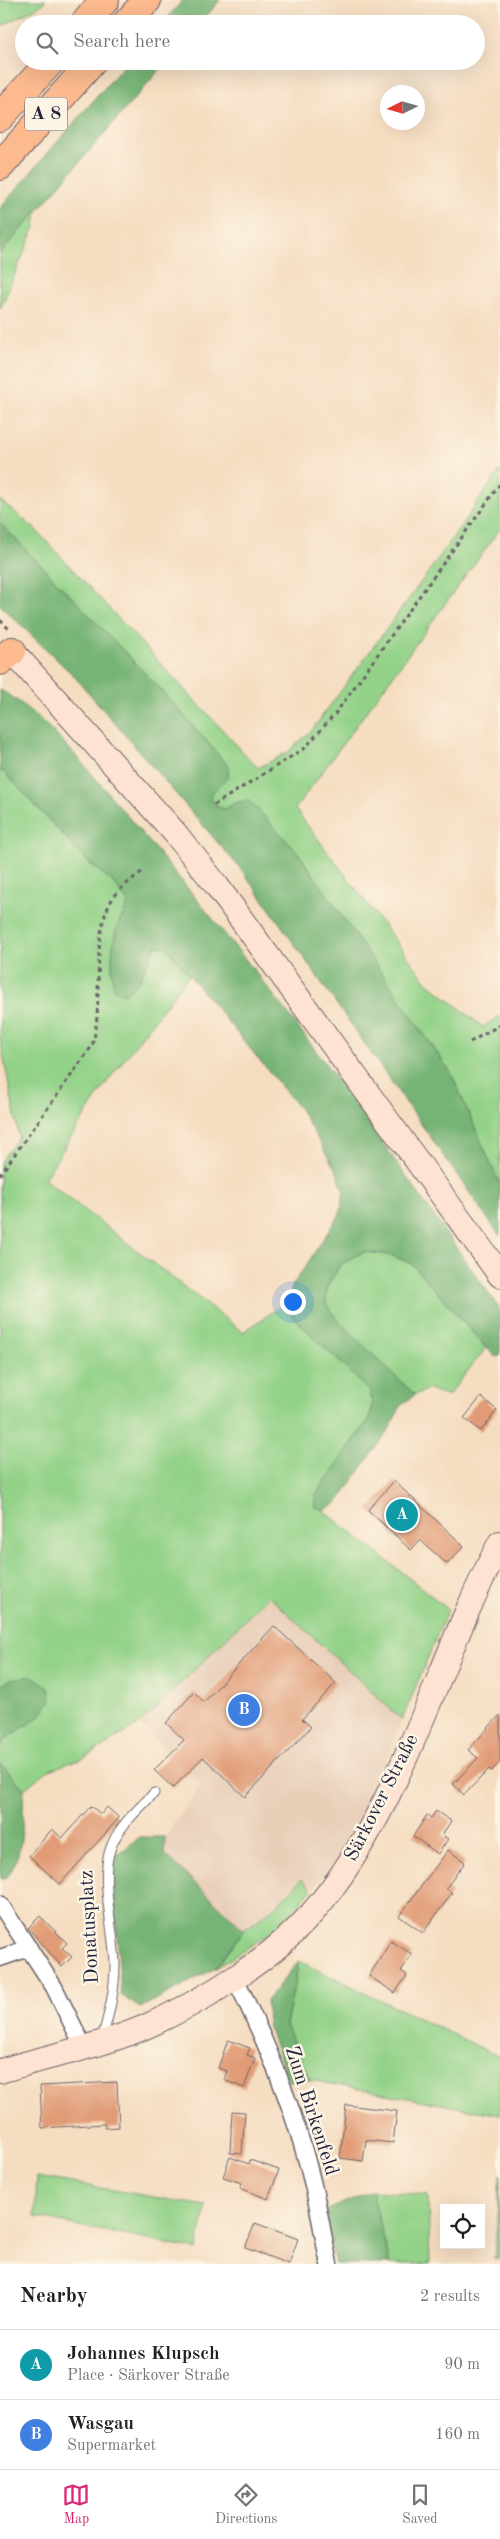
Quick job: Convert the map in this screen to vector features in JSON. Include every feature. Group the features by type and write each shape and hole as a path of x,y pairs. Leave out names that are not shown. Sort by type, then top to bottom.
{"highway":[{"path":"92,15 105,0"},
{"path":"134,15 147,0"},
{"name":"A 8","path":"0,117 43,70"},
{"name":"A 8","path":"0,166 85,70"}],"main road":[{"path":"4,650 175,833 217,886 500,1275"},
{"name":"Särkover Straße","path":"0,2071 93,2045 144,2028 194,2003 235,1978 271,1950 312,1913 360,1845 405,1761 480,1581 500,1543"}],"street":[{"name":"Donatusplatz","path":"0,1904 93,2045"},
{"path":"0,1958 29,1948"},
{"name":"Zum Birkenfeld","path":"235,1978 261,2031 282,2083 312,2182 329,2264"}],"lane":[{"name":"Donatusplatz","path":"93,2045 114,1992 115,1963 106,1868 109,1850 119,1831 154,1793"}],"path":[{"path":"214,804 305,748 335,714 500,484"},
{"path":"0,1175 92,1046 97,1030 100,950 108,909 114,897 144,870"},
{"path":"470,1042 500,1024"}],"shaded area":[{"path":"269,1596 402,1720 359,1822 333,1865 312,1889 302,1879 274,1908 244,1930 165,1854 165,1837 201,1785 140,1724"}],"green space":[{"path":"0,0 45,0 43,4 22,15 15,15 15,19 0,27"},
{"path":"183,0 220,0 208,15 170,15"},
{"path":"120,70 159,70 0,254 0,208"},
{"path":"37,211 35,227 0,309 0,254"},
{"path":"500,470 500,529 295,809 427,982 483,1027 500,1016 500,1185 451,1073 296,850 248,800 235,803 225,809 218,807 210,797 228,777 229,767 165,694 0,523 0,500 34,528 258,768 288,752 312,730 430,570"},
{"path":"0,523 165,694 229,767 228,777 210,797 218,807 225,809 235,803 248,800 296,850 451,1073 500,1185 500,1236 245,874 74,676 0,605"},
{"path":"0,690 17,700 52,730 86,767 182,881 282,1006 330,1070 500,1309 500,1356 494,1356 412,1264 391,1255 363,1252 340,1265 327,1287 326,1304 339,1322 415,1395 402,1404 388,1431 337,1503 323,1510 314,1506 316,1494 370,1418 372,1403 370,1391 294,1318 286,1303 293,1285 340,1214 344,1192 337,1172 300,1109 166,947 156,946 137,984 124,994 114,989 112,965 114,942 117,927 128,902 113,882 88,862 4,772 0,771"},
{"path":"0,771 4,772 88,862 113,882 128,902 117,927 114,942 112,965 114,989 137,984 156,946 166,947 189,975 104,1086 44,1179 243,1332 286,1303 294,1318 370,1391 372,1403 370,1418 316,1494 314,1506 323,1510 448,1609 402,1720 269,1596 140,1724 83,1758 47,1771 24,1789 0,1763 0,1746 8,1737 39,1717 10,1679 0,1687 0,1162 19,1137 0,1039"},
{"path":"363,1252 391,1255 412,1264 486,1348 448,1396 429,1389 415,1395 339,1322 326,1304 327,1287 340,1265"},
{"path":"32,1676 49,1687 51,1700 39,1717 8,1737 0,1746 0,1687 10,1679"},
{"path":"0,1763 24,1789 20,1846 13,1868 7,1877 0,1878"},
{"path":"140,1837 165,1837 165,1854 244,1930 214,1969 140,2008 121,1995 112,1859"},
{"path":"302,1879 312,1889 293,1911 267,1935 215,1969 244,1930 274,1908"},
{"path":"299,1961 500,2057 500,2115 310,2080 286,2025"},
{"path":"299,1961 286,2025 310,2080 289,2082 269,2030 266,2001"},
{"path":"500,2175 500,2258 494,2259 494,2258"},
{"path":"37,2177 206,2206 197,2250 35,2217"},
{"path":"372,2191 428,2195 430,2264 390,2264"},
{"path":"372,2191 390,2264 335,2264 324,2211"}],"building":[{"path":"481,1397 497,1410 481,1431 464,1418"},
{"path":"394,1481 464,1546 447,1564 420,1540 411,1550 368,1510"},
{"path":"274,1626 336,1683 302,1719 311,1727 245,1797 203,1757 173,1788 154,1770 184,1740 166,1723 194,1692 204,1702"},
{"path":"500,1715 500,1762 492,1771 489,1769 464,1795 453,1784 478,1758 468,1750"},
{"path":"91,1806 101,1814 107,1807 119,1818 60,1884 29,1856 52,1829 62,1838"},
{"path":"436,1811 451,1821 442,1835 448,1839 438,1854 413,1836 427,1815 431,1818"},
{"path":"448,1850 465,1862 446,1888 452,1893 423,1933 399,1916"},
{"path":"40,1916 67,1943 62,1948 72,1957 62,1967 28,1928"},
{"path":"391,1941 412,1954 401,1971 407,1975 395,1993 369,1976"},
{"path":"228,2040 250,2048 247,2055 255,2058 244,2088 224,2080 227,2071 218,2068"},
{"path":"117,2082 119,2127 105,2128 105,2124 42,2128 40,2086"},
{"path":"346,2105 397,2111 393,2143 366,2140 363,2161 340,2158"},
{"path":"232,2111 245,2112 242,2154 230,2153"},
{"path":"230,2157 249,2164 250,2160 279,2170 268,2199 240,2188 242,2183 223,2177"},
{"path":"255,2223 298,2239 289,2264 245,2248"}],"place":[{"name":"Johannes Klupsch","path":"402,1515"},
{"name":"Wasgau","path":"244,1710"}]}
